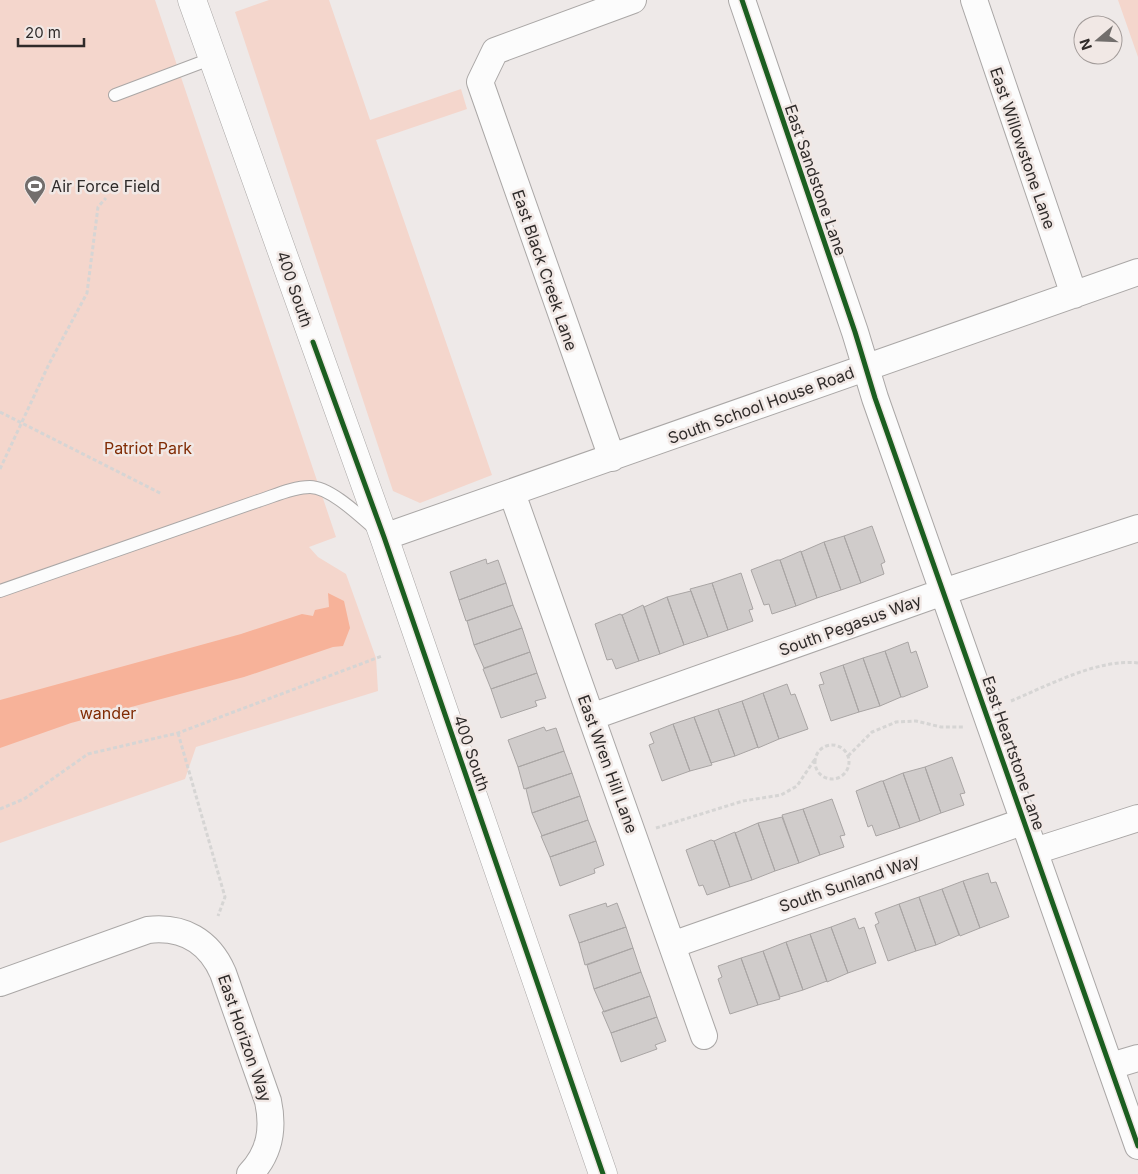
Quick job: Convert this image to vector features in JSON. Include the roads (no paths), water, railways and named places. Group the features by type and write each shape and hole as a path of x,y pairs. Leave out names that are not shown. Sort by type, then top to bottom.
{"street":[{"name":"400 South","path":"192,0 384,537 603,1174"},
{"name":"East Black Creek Lane","path":"612,458 480,82 495,51 633,0"},
{"name":"East Sandstone Lane","path":"742,0 866,367"},
{"name":"East Willowstone Lane","path":"974,0 1074,295"},
{"name":"South School House Road","path":"384,537 1138,272"},
{"name":"East Heartstone Lane","path":"866,367 875,398 1138,1146"},
{"name":"East Wren Hill Lane","path":"512,493 704,1036"},
{"name":"South Pegasus Way","path":"591,717 943,592 1138,528"},
{"path":"1035,852 1138,818"},
{"name":"South Sunland Way","path":"672,945 1025,821"},
{"name":"East Horizon Way","path":"0,983 148,930 174,930 198,940 218,960 268,1101 271,1131 256,1165"},
{"path":"1111,1066 1138,1058"}],"lane":[{"path":"115,95 213,58"},
{"path":"0,591 290,490 311,487 332,495 384,537"}],"place":[{"name":"Air Force Field","path":"35,205"}],"park label":[{"name":"Patriot Park","path":"148,448"},
{"name":"wander","path":"108,713"}]}
